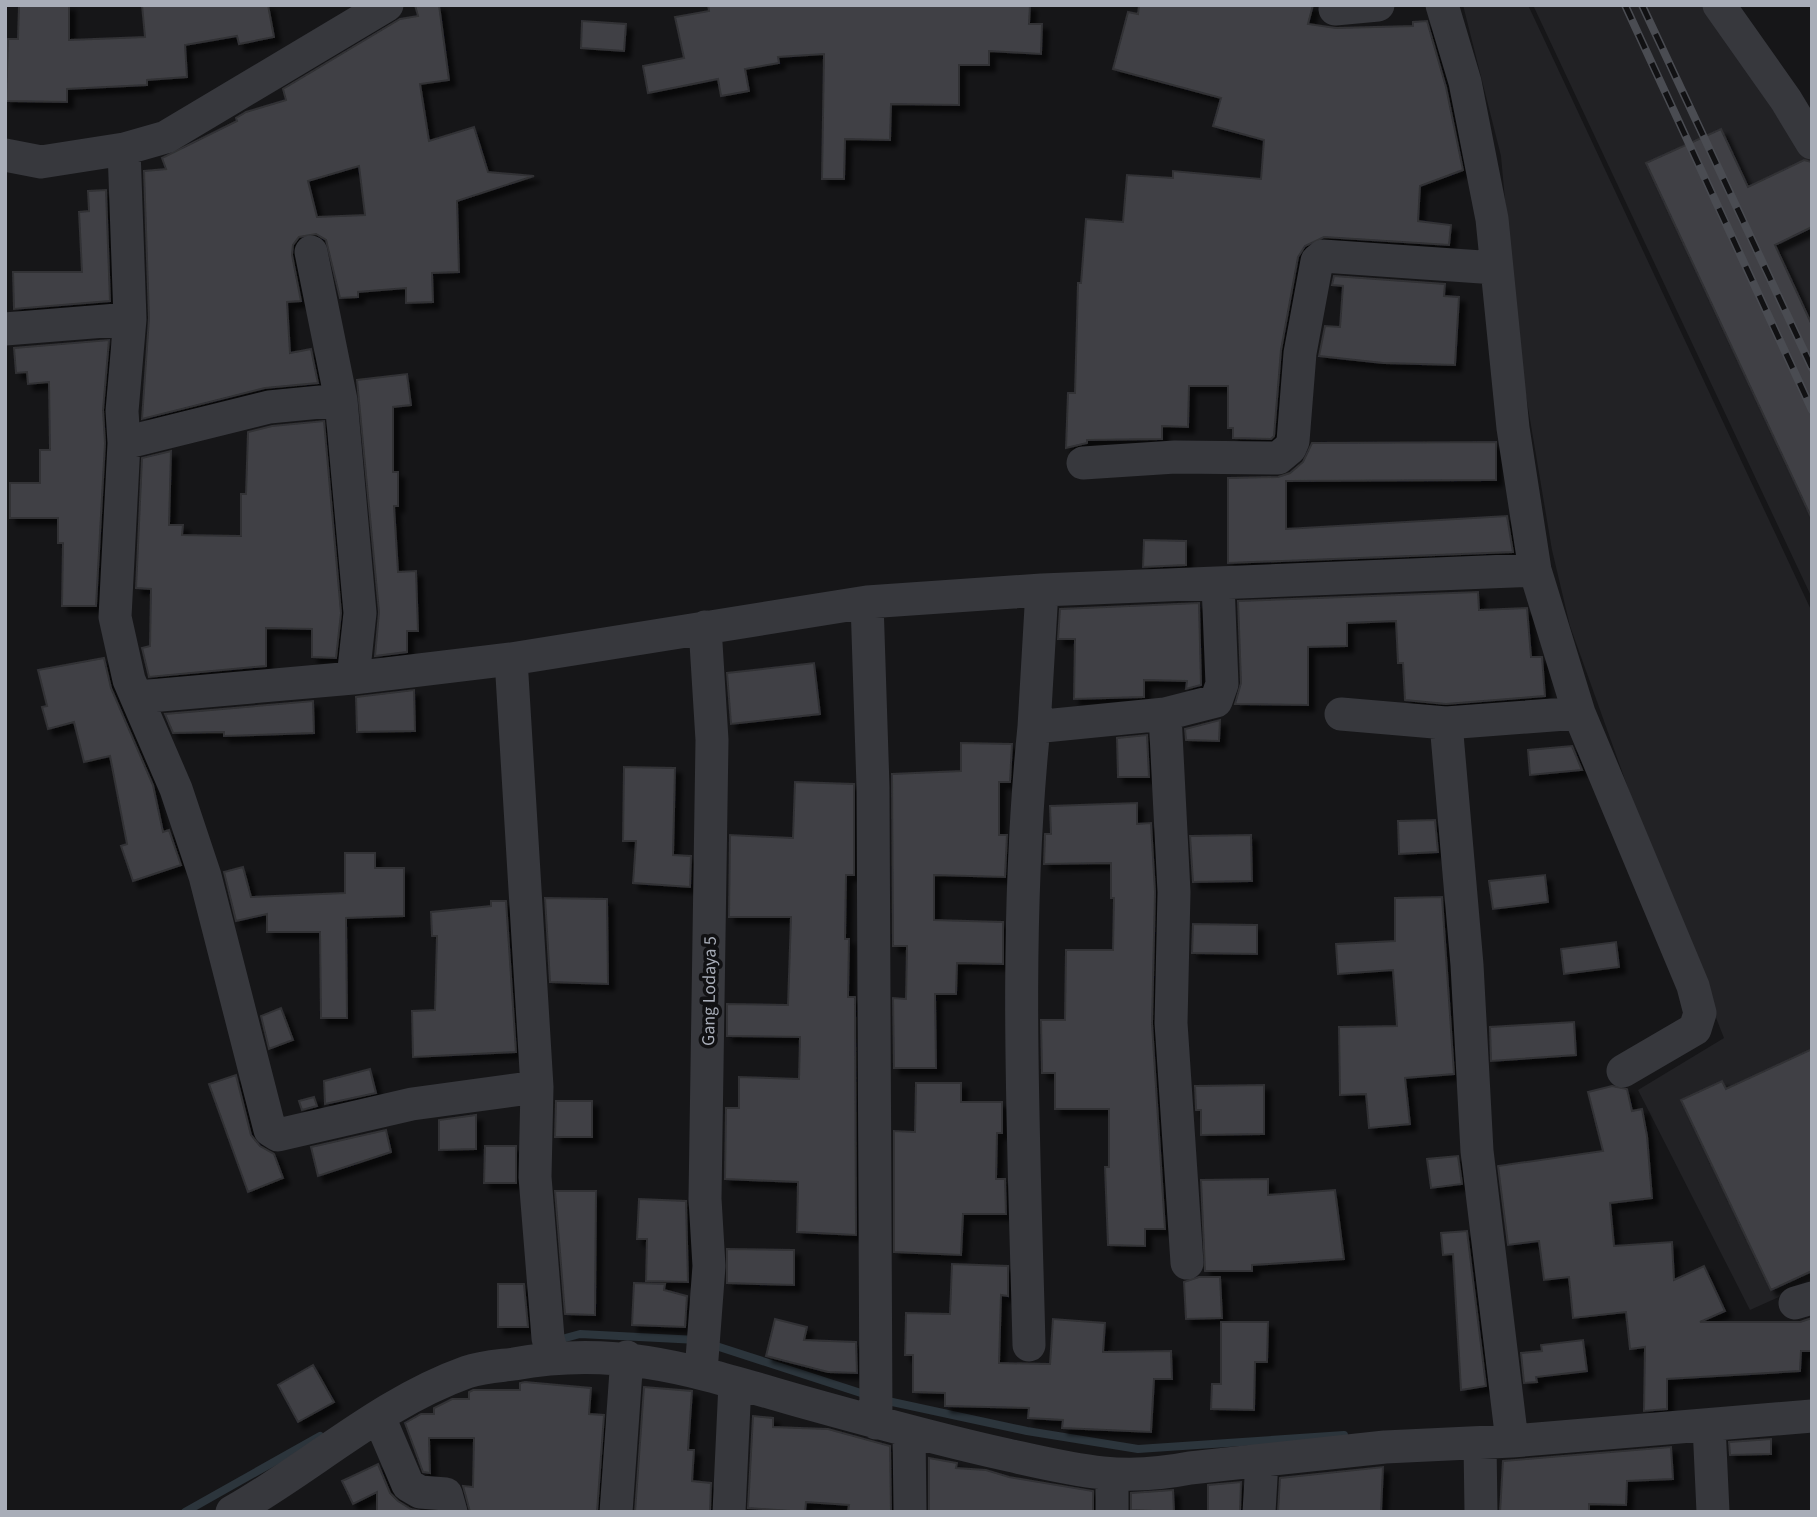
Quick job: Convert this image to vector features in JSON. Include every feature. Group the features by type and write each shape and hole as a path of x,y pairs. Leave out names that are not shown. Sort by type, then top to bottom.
{"street":[{"path":"1335,9 1378,5"},
{"path":"1442,5 1465,82 1492,219 1513,428 1535,570 1579,713 1693,986 1700,1013 1695,1029 1623,1071"},
{"path":"1718,5 1786,100 1812,143"},
{"path":"5,155 41,162 124,149 166,137 342,35 386,6"},
{"path":"124,149 130,319 122,411 124,443 114,598 118,636 129,680 176,789 205,876 270,1130 278,1135 412,1104 537,1087"},
{"path":"311,252 341,400 360,613 352,677"},
{"path":"1083,463 1175,457 1278,458 1284,454 1293,441 1306,316 1317,261 1323,256 1496,268"},
{"path":"5,329 130,319"},
{"path":"124,443 269,407 341,400"},
{"path":"138,696 352,677 511,659 867,602 1042,590 1535,570"},
{"path":"1034,727 1165,714 1216,701 1222,684 1218,583"},
{"path":"1029,1345 1023,1016 1027,792 1034,727 1042,590"},
{"path":"867,602 873,787 877,1407"},
{"name":"Gang Lodaya 5","path":"703,1352 709,1266 705,1199 712,740 705,627"},
{"path":"511,659 537,1087 535,1177 550,1348"},
{"path":"1341,714 1447,723 1579,713"},
{"path":"1165,714 1174,892 1171,1023 1187,1263"},
{"path":"1447,723 1467,965 1477,1151 1506,1391 1501,1439 1481,1512"},
{"path":"232,1512 277,1487 406,1399 469,1372 550,1348 627,1357 703,1352 735,1383 877,1407 909,1432 1080,1473 1112,1475 1162,1474 1190,1468 1385,1447 1812,1416"},
{"path":"616,1512 627,1357"},
{"path":"729,1512 735,1383"},
{"path":"379,1417 408,1485 420,1492 446,1494 451,1512"},
{"path":"1709,1425 1713,1512"},
{"path":"909,1432 910,1512"},
{"path":"1259,1512 1262,1461"},
{"path":"1112,1475 1112,1512"}],"shaded area":[{"path":"1463,5 1528,5 1812,612 1812,1282 1750,1310 1638,1090 1724,1038 1653,858 1570,626 1552,550 1519,354 1501,156"},
{"path":"1533,5 1704,5 1812,158 1812,598"}],"building":[{"path":"19,5 69,5 69,40 145,37 142,5 268,5 274,37 239,44 237,36 185,45 187,77 147,80 147,85 67,89 67,102 6,101 8,39 18,39"},
{"path":"415,5 439,5 449,80 420,84 429,141 474,127 488,172 534,176 457,201 459,272 432,273 433,302 406,303 406,288 358,292 358,297 340,298 326,240 316,234 299,237 293,245 292,255 301,301 287,302 290,353 311,349 318,383 265,388 142,419 149,318 144,171 166,169 162,158 237,121 236,118 246,112 286,100 283,89 400,19 418,16","holes":["359,166 365,215 317,217 308,181"]},
{"path":"708,5 1030,5 1029,24 1042,24 1041,54 989,51 989,65 959,65 959,105 891,104 890,140 845,139 844,179 822,179 824,54 778,57 779,63 745,69 749,91 721,96 718,79 648,93 643,66 684,58 675,17 709,11"},
{"path":"1139,5 1313,5 1308,24 1336,28 1413,26 1413,22 1427,21 1446,87 1463,170 1420,186 1418,221 1451,225 1449,245 1324,237 1305,246 1298,257 1281,350 1274,436 1271,439 1233,438 1233,428 1228,428 1228,386 1189,386 1188,427 1162,426 1162,439 1087,440 1087,443 1066,448 1068,393 1075,393 1078,283 1081,283 1086,219 1123,222 1127,175 1173,178 1173,171 1261,179 1264,140 1213,126 1221,98 1113,69 1128,12 1138,14"},
{"path":"582,21 626,24 624,51 581,48"},
{"path":"1721,129 1748,187 1804,160 1812,162 1812,227 1775,245 1812,325 1812,519 1646,163"},
{"path":"106,190 110,301 14,309 13,272 82,272 79,212 89,211 88,191"},
{"path":"1334,276 1445,284 1444,296 1459,297 1455,365 1383,363 1319,356 1325,326 1340,327 1343,286 1332,285"},
{"path":"109,340 103,410 105,443 96,606 62,606 63,543 58,543 58,518 10,518 10,483 40,483 40,450 50,450 49,382 28,384 27,372 16,373 14,348"},
{"path":"407,374 411,405 393,407 393,472 398,472 398,506 394,506 398,572 416,571 418,631 407,631 407,652 375,656 379,612 357,380"},
{"path":"324,421 341,613 336,658 312,657 312,629 266,628 266,666 149,677 142,648 150,646 151,589 136,588 142,458 171,451 169,525 183,525 182,535 241,536 241,494 246,494 248,432 272,426"},
{"path":"1496,442 1496,480 1286,481 1286,529 1507,516 1513,552 1228,563 1228,478 1278,477 1290,473 1303,462 1312,443"},
{"path":"1144,540 1186,541 1186,565 1143,567"},
{"path":"1478,592 1479,610 1527,608 1531,657 1542,657 1545,696 1446,704 1405,700 1403,663 1398,663 1396,621 1347,623 1347,646 1308,647 1308,705 1235,704 1241,683 1238,601"},
{"path":"1199,603 1201,685 1186,689 1187,681 1144,680 1144,697 1074,699 1075,639 1058,639 1060,609"},
{"path":"104,658 111,688 153,785 163,832 169,830 181,865 133,881 121,846 127,844 110,756 84,762 74,722 48,729 42,707 47,706 38,670"},
{"path":"814,663 820,714 731,724 727,673"},
{"path":"414,690 415,731 357,732 356,697"},
{"path":"313,701 314,733 224,736 224,732 173,733 165,714"},
{"path":"1220,720 1219,741 1186,740 1185,729"},
{"path":"1147,735 1149,777 1118,777 1117,738"},
{"path":"961,743 1012,744 1010,782 999,782 999,835 1007,835 1005,877 934,875 934,920 1003,922 1003,964 957,963 956,994 935,994 936,1068 894,1068 893,998 906,999 907,946 893,946 892,774 961,771"},
{"path":"1572,746 1582,770 1530,775 1528,750"},
{"path":"624,767 675,768 673,855 691,856 690,887 633,883 636,841 623,841"},
{"path":"795,782 854,784 854,875 846,875 845,939 849,939 848,997 855,997 856,1235 797,1232 798,1182 725,1179 726,1108 739,1108 739,1077 799,1079 800,1037 727,1036 727,1004 788,1005 791,917 729,917 730,835 793,838"},
{"path":"1137,803 1137,824 1151,823 1155,892 1152,1024 1165,1229 1145,1229 1145,1246 1108,1245 1105,1167 1109,1167 1109,1109 1055,1109 1055,1073 1042,1073 1041,1020 1065,1020 1066,950 1113,950 1114,898 1111,898 1111,863 1044,864 1045,834 1051,834 1050,806"},
{"path":"1435,820 1438,852 1399,854 1398,821"},
{"path":"1251,835 1252,881 1193,882 1190,836"},
{"path":"345,853 375,853 375,868 404,868 404,916 346,918 347,1018 321,1018 320,932 267,932 267,914 236,921 224,872 243,867 251,897 345,893"},
{"path":"1545,875 1548,902 1493,909 1489,881"},
{"path":"1442,897 1454,1074 1405,1078 1410,1124 1369,1128 1366,1094 1340,1095 1339,1027 1397,1026 1393,970 1338,974 1336,944 1395,941 1395,898"},
{"path":"545,898 607,899 608,984 550,982"},
{"path":"491,901 506,901 516,1052 413,1057 412,1011 435,1010 437,936 432,936 431,912 491,906"},
{"path":"1193,924 1257,925 1257,954 1192,953"},
{"path":"1616,942 1619,967 1564,974 1561,949"},
{"path":"281,1008 293,1040 269,1049 261,1016"},
{"path":"1574,1022 1576,1055 1491,1061 1490,1027"},
{"path":"1812,1049 1812,1271 1771,1290 1681,1100 1722,1081 1726,1089"},
{"path":"370,1069 376,1093 325,1104 324,1081"},
{"path":"236,1075 251,1135 260,1146 274,1154 283,1178 248,1192 209,1084"},
{"path":"916,1083 961,1083 961,1102 1002,1102 1002,1133 997,1133 996,1179 1005,1179 1006,1214 963,1214 961,1255 894,1252 894,1131 915,1132"},
{"path":"1264,1085 1264,1134 1201,1135 1201,1110 1196,1110 1195,1086"},
{"path":"1612,1086 1627,1089 1632,1111 1642,1109 1652,1198 1610,1203 1614,1246 1672,1242 1674,1280 1704,1266 1725,1311 1700,1322 1800,1322 1812,1318 1812,1351 1801,1351 1800,1371 1667,1379 1667,1409 1644,1411 1645,1347 1630,1349 1626,1312 1573,1318 1569,1277 1544,1280 1539,1241 1508,1245 1498,1166 1603,1151 1588,1092"},
{"path":"314,1097 317,1106 302,1110 299,1101"},
{"path":"556,1101 592,1101 592,1137 555,1137"},
{"path":"476,1115 476,1149 439,1150 439,1120"},
{"path":"386,1130 391,1152 318,1176 311,1147"},
{"path":"485,1146 516,1146 516,1183 484,1183"},
{"path":"1458,1156 1462,1184 1431,1188 1427,1159"},
{"path":"1268,1179 1268,1195 1335,1190 1344,1259 1252,1265 1252,1271 1205,1271 1201,1180"},
{"path":"555,1191 596,1191 595,1315 565,1314"},
{"path":"639,1199 686,1201 688,1282 646,1281 647,1239 637,1239"},
{"path":"1467,1231 1486,1386 1461,1390 1453,1254 1443,1255 1441,1233"},
{"path":"727,1249 794,1250 794,1285 727,1283"},
{"path":"952,1264 1008,1266 1008,1296 1001,1295 999,1363 1050,1364 1053,1319 1105,1323 1103,1352 1171,1351 1172,1379 1154,1379 1151,1432 1062,1428 1063,1420 1028,1418 1029,1408 945,1406 945,1393 913,1392 913,1355 905,1355 906,1313 950,1314"},
{"path":"1199,1277 1220,1277 1222,1318 1186,1319 1184,1282"},
{"path":"634,1283 665,1284 664,1290 687,1296 685,1327 632,1325"},
{"path":"498,1284 524,1284 528,1327 498,1327"},
{"path":"775,1319 807,1327 804,1340 856,1342 857,1373 828,1372 766,1356"},
{"path":"1221,1322 1268,1322 1267,1362 1255,1362 1254,1410 1211,1409 1212,1384 1221,1384"},
{"path":"1583,1340 1587,1371 1536,1377 1537,1382 1524,1383 1521,1353 1542,1351 1541,1345"},
{"path":"313,1365 334,1402 298,1422 278,1385"},
{"path":"520,1383 591,1388 589,1414 604,1415 597,1512 470,1512 463,1486 473,1487 474,1438 429,1438 430,1473 423,1472 405,1423 421,1414 434,1414 434,1408 452,1399 469,1399 469,1392 473,1390 520,1390"},
{"path":"644,1387 692,1391 688,1450 694,1450 692,1481 711,1483 710,1512 635,1512"},
{"path":"753,1416 773,1418 773,1427 828,1429 890,1446 891,1512 848,1512 849,1505 806,1502 805,1512 748,1508"},
{"path":"1771,1439 1771,1454 1730,1455 1729,1442"},
{"path":"1671,1447 1673,1479 1627,1481 1626,1505 1589,1504 1589,1512 1500,1512 1503,1461"},
{"path":"929,1458 957,1463 956,1468 986,1470 1009,1477 1093,1491 1093,1512 929,1512"},
{"path":"378,1464 390,1493 398,1501 411,1509 426,1512 377,1512 377,1492 353,1504 342,1481"},
{"path":"1383,1467 1381,1512 1278,1512 1280,1478"},
{"path":"1241,1482 1240,1512 1208,1512 1208,1485"},
{"path":"1173,1490 1174,1512 1131,1510 1131,1493"}],"waterway":[{"path":"558,1340 580,1334 698,1340"},
{"path":"710,1344 867,1395"},
{"path":"883,1400 1027,1431 1138,1449 1344,1435"},
{"path":"185,1512 320,1436"}],"railway":[{"path":"1625,5 1812,410"},
{"path":"1642,5 1812,368"}]}
